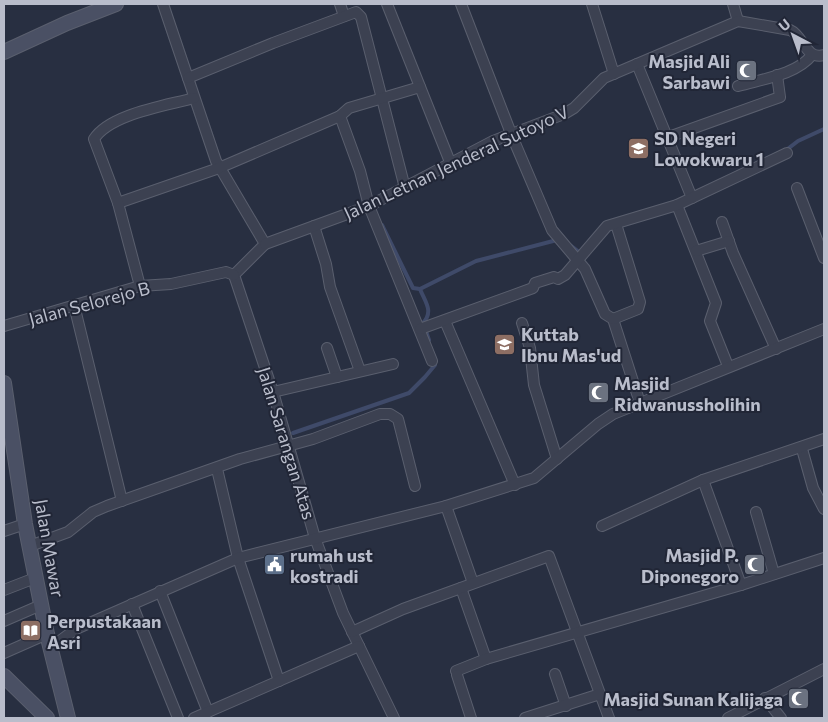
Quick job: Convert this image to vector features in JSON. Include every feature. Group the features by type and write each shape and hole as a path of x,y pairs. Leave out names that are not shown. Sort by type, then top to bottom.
{"street":[{"path":"4,52 102,6 116,4"},
{"path":"163,4 219,168 265,244 234,275"},
{"path":"340,4 344,16"},
{"path":"386,4 450,162"},
{"path":"461,4 512,136 558,238 590,278 605,314 613,318 640,404"},
{"path":"592,4 614,74"},
{"path":"733,4 738,21 796,32 808,52 824,55"},
{"path":"188,78 356,12 360,17 405,188"},
{"name":"Jalan Letnan Jenderal Sutoyo V","path":"265,244 369,206 493,141 512,136 564,114 578,104 597,84 614,74 738,21"},
{"path":"738,86 777,75 805,64 812,54"},
{"path":"637,64 690,195"},
{"path":"666,138 780,97 777,75"},
{"path":"118,203 219,168 340,116 349,108 420,87"},
{"path":"140,286 118,203 94,140 97,134 120,119 194,98"},
{"path":"340,116 360,171 369,206 423,328 432,361"},
{"path":"423,328 533,288 535,283 554,277 558,279 565,275 607,226 677,204 690,195 787,153"},
{"path":"797,188 824,258"},
{"path":"677,204 716,303 710,321 728,366"},
{"path":"722,222 776,349"},
{"path":"613,318 638,309 640,302 616,224"},
{"path":"314,226 326,264 330,287 360,371"},
{"path":"696,251 729,241"},
{"name":"Jalan Selorejo B","path":"4,326 140,286 171,284 226,272 234,275"},
{"name":"Jalan Sarangan Atas","path":"234,275 273,392 315,538 352,632 394,718"},
{"path":"74,305 122,501"},
{"path":"445,320 515,484"},
{"path":"522,323 530,348 534,385 557,460"},
{"path":"50,648 76,629 238,558 446,506 534,478 598,424 613,414 728,366 824,329"},
{"path":"327,348 337,377"},
{"path":"273,392 393,364"},
{"name":"Jalan Mawar","path":"4,382 9,452 50,648 68,718"},
{"path":"30,546 68,532 93,512 122,501 288,445 313,439 380,414 390,414 398,419 415,486"},
{"path":"602,526 703,480 802,449 824,439"},
{"path":"802,449 813,488 824,509"},
{"path":"217,469 238,558 279,682"},
{"path":"703,480 741,585"},
{"path":"446,506 473,583"},
{"path":"756,512 774,574"},
{"path":"4,531 25,524"},
{"path":"352,632 403,609 549,556 609,718"},
{"path":"471,718 456,673 486,659 741,585 824,558"},
{"path":"4,590 35,578"},
{"path":"461,588 486,659"},
{"path":"160,591 208,712"},
{"path":"132,604 178,718"},
{"path":"4,621 41,606"},
{"path":"4,653 47,634"},
{"path":"194,718 359,646"},
{"path":"728,718 824,669"},
{"path":"555,674 566,706"},
{"path":"4,676 47,718"},
{"path":"525,718 600,694"},
{"path":"765,698 781,718"}],"waterway":[{"path":"785,151 798,141 824,129"},
{"path":"382,225 413,288 420,289"},
{"path":"429,340 423,323 428,314 428,306 420,289 476,261 557,240"},
{"path":"570,245 579,252 583,250"},
{"path":"293,433 409,393 435,365 435,361"}],"place":[{"name":"Masjid Ali Sarbawi","path":"746,71"},
{"name":"SD Negeri Lowokwaru 1","path":"638,148"},
{"name":"Kuttab Ibnu Mas'ud","path":"505,344"},
{"name":"Masjid Ridwanussholihin","path":"598,393"},
{"name":"rumah ust kostradi","path":"274,565"},
{"name":"Masjid P. Diponegoro","path":"755,565"},
{"name":"Perpustakaan Asri","path":"31,631"},
{"name":"Masjid Sunan Kalijaga","path":"799,699"}]}
